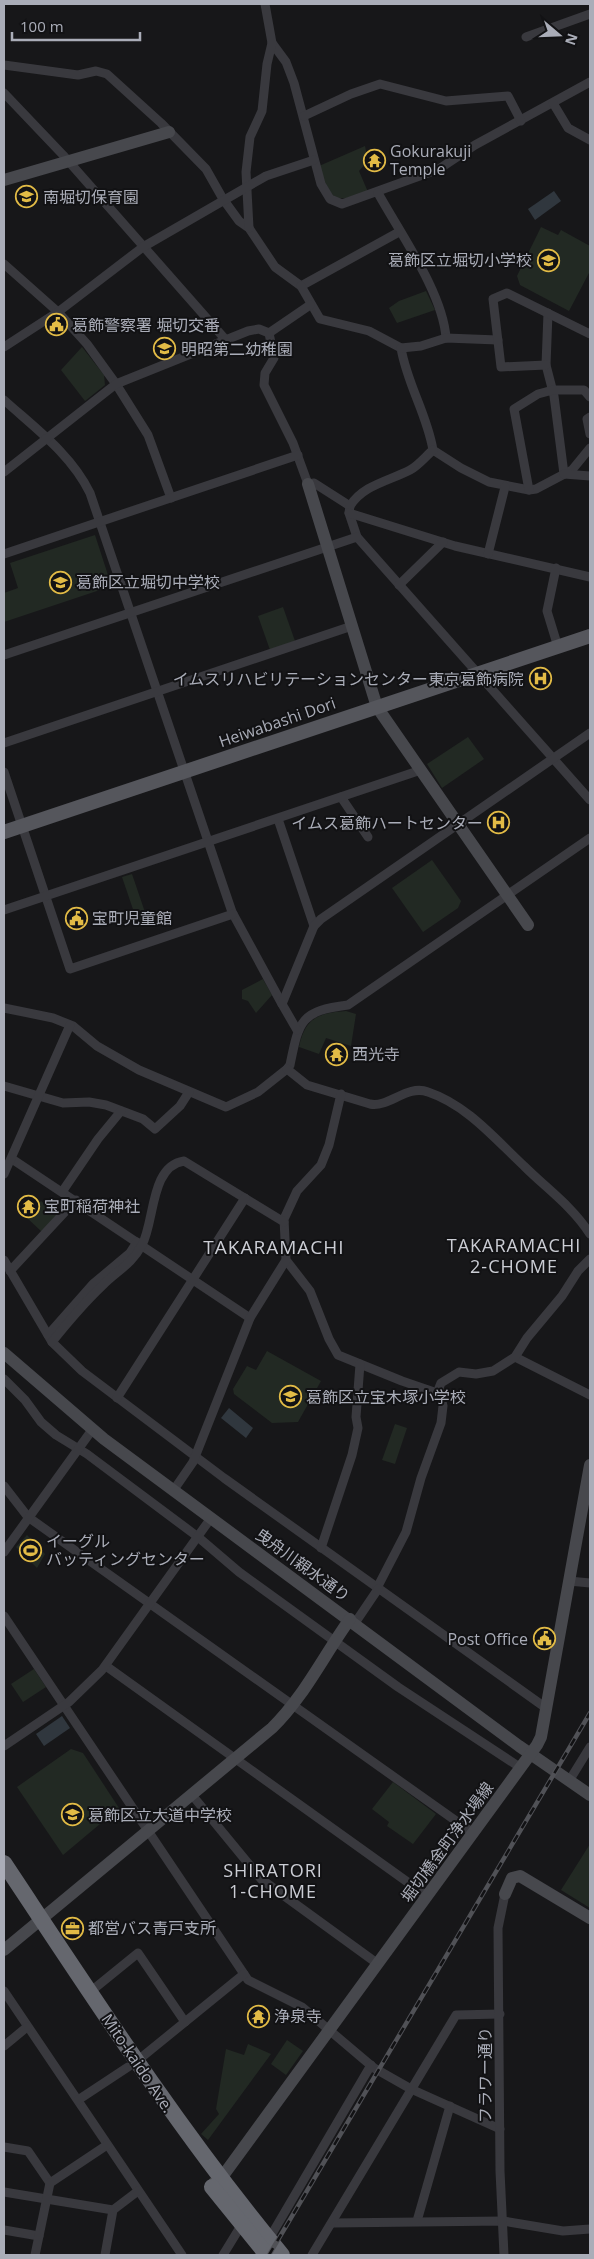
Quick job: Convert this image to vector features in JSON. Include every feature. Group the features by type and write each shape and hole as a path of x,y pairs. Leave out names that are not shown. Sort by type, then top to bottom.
{"highway":[{"name":"Mito-kaido Ave.","path":"4,1863 37,1922 242,2224 268,2247 282,2255"},
{"name":"Mito-kaido Ave.","path":"4,1883 37,1922 90,1992 132,2064"},
{"name":"Mito-kaido Ave.","path":"215,2182 268,2247"}],"main road":[{"name":"Heiwabashi Dori","path":"4,832 590,636"}],"street":[{"path":"249,228 246,187 250,137 262,111 267,64 272,43 265,4"},
{"path":"526,37 590,14"},
{"path":"272,43 286,62 304,116 314,160 326,193 336,202 344,203 378,193 439,169 475,145 590,82"},
{"path":"4,65 78,75 96,72 107,74 206,169 239,221 249,228 275,266 300,286 310,306 320,319 369,331 401,348 421,346 446,338 498,340"},
{"path":"304,116 351,94 380,84 446,101 508,96 521,121"},
{"path":"4,93 68,161 225,339"},
{"path":"553,103 568,128 590,140"},
{"path":"4,180 169,132"},
{"path":"4,347 58,312 143,248 224,199 288,167 314,160"},
{"path":"378,193 434,294 445,320 446,338"},
{"path":"300,286 399,232"},
{"path":"4,264 58,312 87,344 116,384 148,435 171,498"},
{"path":"546,365 501,367 493,299 507,293 590,334"},
{"path":"269,333 310,306"},
{"path":"548,313 546,365 553,390 564,474"},
{"path":"5,468 116,384 225,339 259,329 269,333"},
{"path":"269,333 274,358 266,373 264,385 298,455 377,707 528,925"},
{"path":"401,348 405,370 430,429 433,450 461,468 488,482 505,487 536,489 572,470 590,448"},
{"path":"529,490 514,409 538,394 553,390 584,390 590,397"},
{"path":"4,400 46,438 83,479 101,521 233,914 297,1030"},
{"path":"590,417 587,419 590,434"},
{"path":"349,509 359,495 373,486 412,469 433,450"},
{"path":"4,554 298,455"},
{"path":"564,474 590,476"},
{"path":"308,484 314,483 349,509 443,542 590,577"},
{"path":"488,554 505,487"},
{"path":"349,509 357,537 590,800"},
{"path":"4,655 357,537"},
{"path":"399,585 443,542"},
{"path":"556,568 547,611 558,647"},
{"path":"4,744 352,626"},
{"path":"282,1004 314,926 321,919 590,734"},
{"path":"4,910 421,770"},
{"path":"4,772 70,969 233,914"},
{"path":"341,797 368,837"},
{"path":"278,819 314,926"},
{"path":"4,1008 53,1018 70,1025 97,1046 139,1070 226,1107 258,1092 287,1069 290,1065 297,1030 308,1018 324,1008 348,1005 590,838"},
{"path":"4,1174 70,1025"},
{"path":"287,1069 307,1086 376,1105 401,1094 427,1091 451,1104 495,1136 525,1167 566,1203 590,1234"},
{"path":"4,1086 63,1103 89,1102 121,1111 143,1119 155,1129 180,1106 189,1092"},
{"path":"341,1094 329,1145 321,1165 296,1191 284,1222 286,1260 310,1291 329,1339 338,1355 440,1394"},
{"path":"62,1192 98,1140 121,1111"},
{"path":"12,1159 250,1318"},
{"path":"50,1338 93,1284 139,1244 151,1219 154,1196 164,1172 180,1162 184,1161 284,1222"},
{"path":"116,1398 244,1198"},
{"path":"10,1271 76,1200"},
{"path":"4,1950 272,1728 293,1705 334,1640 378,1589 406,1532 421,1478 441,1423 443,1406 440,1394 441,1383 454,1373 484,1374 502,1367 515,1357 527,1338 562,1296 578,1271 590,1258"},
{"path":"4,1260 50,1338 82,1371 321,1548 546,1708"},
{"path":"173,1491 195,1456 216,1409 250,1318 286,1260"},
{"name":"曳舟川親水通り","path":"4,1353 92,1430 531,1754 590,1795"},
{"path":"515,1357 590,1395"},
{"path":"321,1548 352,1455 358,1428 356,1417 360,1364"},
{"path":"4,1379 25,1400 40,1422 198,1537 239,1572 398,1687 521,1768"},
{"path":"4,1552 92,1430"},
{"name":"堀切橋金町浄水場線","path":"215,2182 378,1964 521,1768 541,1737 590,1472"},
{"path":"4,1486 28,1517 473,1833"},
{"path":"4,1746 64,1705 106,1666 211,1518"},
{"path":"569,1581 589,1584 590,1582"},
{"path":"4,1616 248,1980 302,2007 371,2065 411,2089 500,2129"},
{"path":"106,1666 427,1896"},
{"path":"569,1781 590,1747"},
{"path":"192,1795 261,1879 378,1964"},
{"path":"505,1894 512,1878 520,1876 590,1918"},
{"name":"フラワー通り","path":"504,2255 500,2129 498,1928 505,1894"},
{"path":"90,1992 138,1953 184,2022"},
{"path":"78,2100 132,2064 244,1974"},
{"path":"4,1991 182,2255"},
{"path":"312,2255 333,2223 456,2015 500,2014"},
{"path":"4,2046 27,2027"},
{"path":"268,2247 371,2065"},
{"path":"417,2221 450,2106"},
{"path":"36,2255 50,2183 107,2145"},
{"path":"4,2147 28,2151 50,2183"},
{"path":"104,2255 113,2210 138,2190"},
{"path":"4,2192 113,2210"},
{"path":"333,2223 504,2221 563,2231 590,2229"},
{"path":"223,2255 242,2224"},
{"path":"4,2230 39,2236"}],"shaded area":[{"path":"365,146 368,161 359,171 368,192 347,198 334,197 327,187 319,166"},
{"path":"554,191 561,201 535,220 528,209"},
{"path":"541,227 558,235 561,230 590,246 590,271 569,311 520,285 517,276"},
{"path":"426,291 435,310 397,323 389,308 399,301"},
{"path":"82,347 104,375 105,385 85,401 61,370"},
{"path":"95,535 108,575 103,589 4,622 4,593 18,588 10,563"},
{"path":"283,607 295,641 270,650 258,616"},
{"path":"468,737 484,759 442,788 427,764"},
{"path":"432,860 461,901 458,908 423,932 392,888"},
{"path":"132,874 149,924 139,927 122,877"},
{"path":"263,979 272,995 256,1013 248,1001 242,999 242,990"},
{"path":"346,1011 356,1014 351,1046 326,1038 319,1054 299,1047 305,1029 314,1019 328,1013"},
{"path":"41,1201 57,1215 42,1232 26,1217"},
{"path":"267,1351 321,1381 298,1422 272,1423 234,1394 233,1389 247,1366 256,1370"},
{"path":"229,1408 253,1428 246,1438 221,1418"},
{"path":"395,1424 407,1428 395,1464 382,1460"},
{"name":"イーグル バッティングセンター","path":"27,1535 45,1554 37,1568 16,1547"},
{"path":"34,1669 46,1687 23,1702 11,1684"},
{"path":"62,1716 70,1728 44,1746 36,1734"},
{"path":"71,1749 83,1753 119,1808 63,1855 17,1787"},
{"path":"393,1782 436,1814 413,1844 387,1826 389,1822 372,1809"},
{"path":"590,1844 590,1908 561,1890"},
{"path":"287,2040 303,2051 286,2075 271,2064"},
{"path":"248,2044 271,2054 208,2140 201,2134 219,2114 216,2109 226,2049 244,2055"}],"railway":[{"path":"269,2255 590,1713"}],"place":[{"name":"Gokurakuji Temple","path":"374,160"},
{"name":"南堀切保育園","path":"27,197"},
{"name":"葛飾区立堀切小学校","path":"548,260"},
{"name":"葛飾警察署 堀切交番","path":"56,325"},
{"name":"明昭第二幼稚園","path":"165,349"},
{"name":"葛飾区立堀切中学校","path":"60,582"},
{"name":"イムスリハビリテーションセンター東京葛飾病院","path":"540,679"},
{"name":"イムス葛飾ハートセンター","path":"499,823"},
{"name":"宝町児童館","path":"76,918"},
{"name":"西光寺","path":"336,1054"},
{"name":"宝町稲荷神社","path":"28,1206"},
{"name":"葛飾区立宝木塚小学校","path":"290,1397"},
{"name":"イーグル バッティングセンター","path":"30,1550"},
{"name":"Post Office","path":"544,1639"},
{"name":"葛飾区立大道中学校","path":"72,1815"},
{"name":"都営バス青戸支所","path":"72,1928"},
{"name":"浄泉寺","path":"258,2016"}],"district":[{"name":"TAKARAMACHI","path":"274,1247"},
{"name":"TAKARAMACHI 2-CHOME","path":"514,1256"},
{"name":"SHIRATORI 1-CHOME","path":"273,1881"}]}
